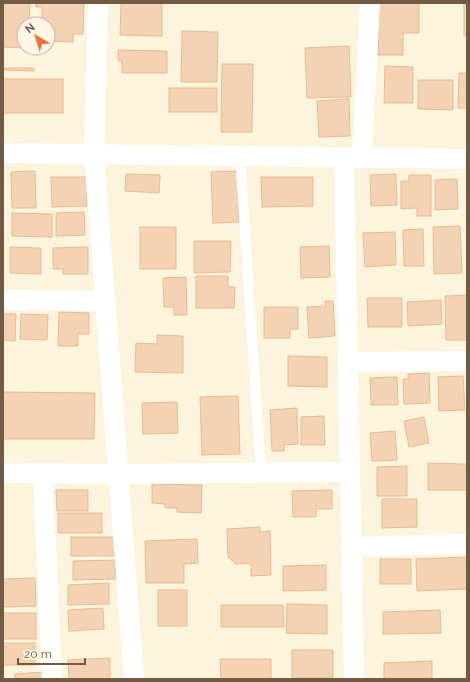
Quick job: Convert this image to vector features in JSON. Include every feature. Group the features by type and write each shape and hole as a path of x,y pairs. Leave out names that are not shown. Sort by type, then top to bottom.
{"street":[{"path":"98,3 94,154 134,679"},
{"path":"354,679 348,362 353,158 370,3"},
{"path":"3,154 467,159"},
{"path":"3,300 105,301"},
{"path":"348,362 467,361"},
{"path":"3,473 118,474 350,472"},
{"path":"43,474 52,679"},
{"path":"351,547 467,544"}],"lane":[{"path":"240,156 261,473"}],"building":[{"path":"3,3 30,3 29,16 16,16 16,48 3,47"},
{"path":"36,3 84,3 83,34 73,34 73,42 56,41 56,16 42,16 42,7 36,7"},
{"path":"121,3 162,3 162,36 120,35"},
{"path":"379,3 419,3 419,33 403,33 403,55 378,55"},
{"path":"464,3 467,3 467,36 464,36"},
{"path":"182,31 218,32 217,82 181,82"},
{"path":"349,46 351,97 307,98 305,48"},
{"path":"118,50 167,51 167,73 122,73 122,61 118,61"},
{"path":"222,64 253,64 252,132 221,132"},
{"path":"385,66 413,67 413,103 384,103"},
{"path":"3,68 34,68 34,71 3,70"},
{"path":"459,73 467,73 467,108 458,108"},
{"path":"3,79 63,79 63,113 3,113"},
{"path":"418,80 453,80 453,110 418,109"},
{"path":"169,88 217,88 217,112 169,112"},
{"path":"349,99 350,136 319,137 317,101"},
{"path":"35,171 36,208 12,208 11,172"},
{"path":"237,171 239,222 213,223 211,172"},
{"path":"126,174 160,175 159,193 125,191"},
{"path":"396,174 397,205 371,206 370,175"},
{"path":"409,175 431,175 431,216 417,216 417,208 401,209 401,181 409,181"},
{"path":"51,177 87,177 87,206 52,207"},
{"path":"261,177 313,177 313,206 262,207"},
{"path":"457,179 458,209 435,210 435,180"},
{"path":"84,212 85,235 56,236 56,213"},
{"path":"12,213 52,214 52,237 12,236"},
{"path":"460,226 462,273 434,274 433,227"},
{"path":"140,227 176,227 176,269 140,269"},
{"path":"423,229 424,266 404,266 403,230"},
{"path":"395,232 396,265 365,267 363,233"},
{"path":"194,241 231,241 230,272 194,273"},
{"path":"329,246 330,277 301,278 300,247"},
{"path":"10,247 41,248 41,274 10,273"},
{"path":"88,247 88,274 63,274 63,269 53,269 53,248"},
{"path":"196,276 228,276 228,287 235,287 234,308 196,308"},
{"path":"186,277 187,315 174,315 174,307 164,307 163,278"},
{"path":"467,295 467,340 446,340 445,296"},
{"path":"367,298 402,298 402,327 368,327"},
{"path":"441,300 442,324 408,326 407,302"},
{"path":"325,301 333,301 335,336 309,338 307,307 326,306"},
{"path":"264,307 298,307 298,329 290,329 290,338 264,338"},
{"path":"59,312 89,313 89,334 78,334 78,346 58,346"},
{"path":"3,314 16,314 15,341 3,340"},
{"path":"21,314 48,315 47,340 20,339"},
{"path":"157,335 183,336 183,373 135,372 136,343 157,344"},
{"path":"288,356 327,357 327,387 288,386"},
{"path":"429,373 430,403 404,404 403,379 408,379 408,374"},
{"path":"463,376 465,410 439,411 438,377"},
{"path":"397,377 398,405 371,405 370,378"},
{"path":"3,392 95,393 94,439 3,439"},
{"path":"238,396 240,454 202,455 200,397"},
{"path":"177,402 178,433 143,434 142,403"},
{"path":"297,408 298,444 284,445 284,451 272,451 270,410"},
{"path":"324,416 325,445 301,445 301,417"},
{"path":"424,417 429,443 409,447 404,421"},
{"path":"395,431 397,460 372,461 370,433"},
{"path":"428,463 467,464 467,490 428,490"},
{"path":"407,466 407,496 377,496 377,467"},
{"path":"152,484 202,485 201,513 177,512 177,508 165,508 165,504 152,503"},
{"path":"56,490 88,490 88,511 57,511"},
{"path":"332,490 332,509 316,509 316,517 293,517 292,491"},
{"path":"382,499 417,499 417,527 382,528"},
{"path":"58,513 102,513 102,533 58,533"},
{"path":"260,527 260,532 270,531 271,575 251,576 251,563 236,564 228,557 227,529"},
{"path":"71,537 115,537 115,556 71,556"},
{"path":"197,539 198,563 184,564 184,583 146,583 145,541"},
{"path":"466,557 467,589 417,591 416,559"},
{"path":"380,559 411,559 411,584 380,584"},
{"path":"115,560 116,579 73,580 73,561"},
{"path":"326,565 326,590 283,591 283,566"},
{"path":"35,578 36,606 3,607 3,579"},
{"path":"109,583 109,604 68,605 68,585"},
{"path":"158,590 187,590 187,626 158,626"},
{"path":"287,604 327,605 327,634 286,633"},
{"path":"221,605 283,605 284,627 221,627"},
{"path":"103,608 104,629 69,631 68,610"},
{"path":"440,610 441,633 383,634 383,612"},
{"path":"3,613 36,613 36,639 3,639"},
{"path":"3,643 35,643 35,665 3,665"},
{"path":"292,650 333,650 333,678 292,678"},
{"path":"110,658 110,679 69,679 68,660"},
{"path":"220,659 271,659 271,679 221,679"},
{"path":"432,661 432,679 384,679 384,663"},
{"path":"44,672 44,679 15,679 15,674"}]}
